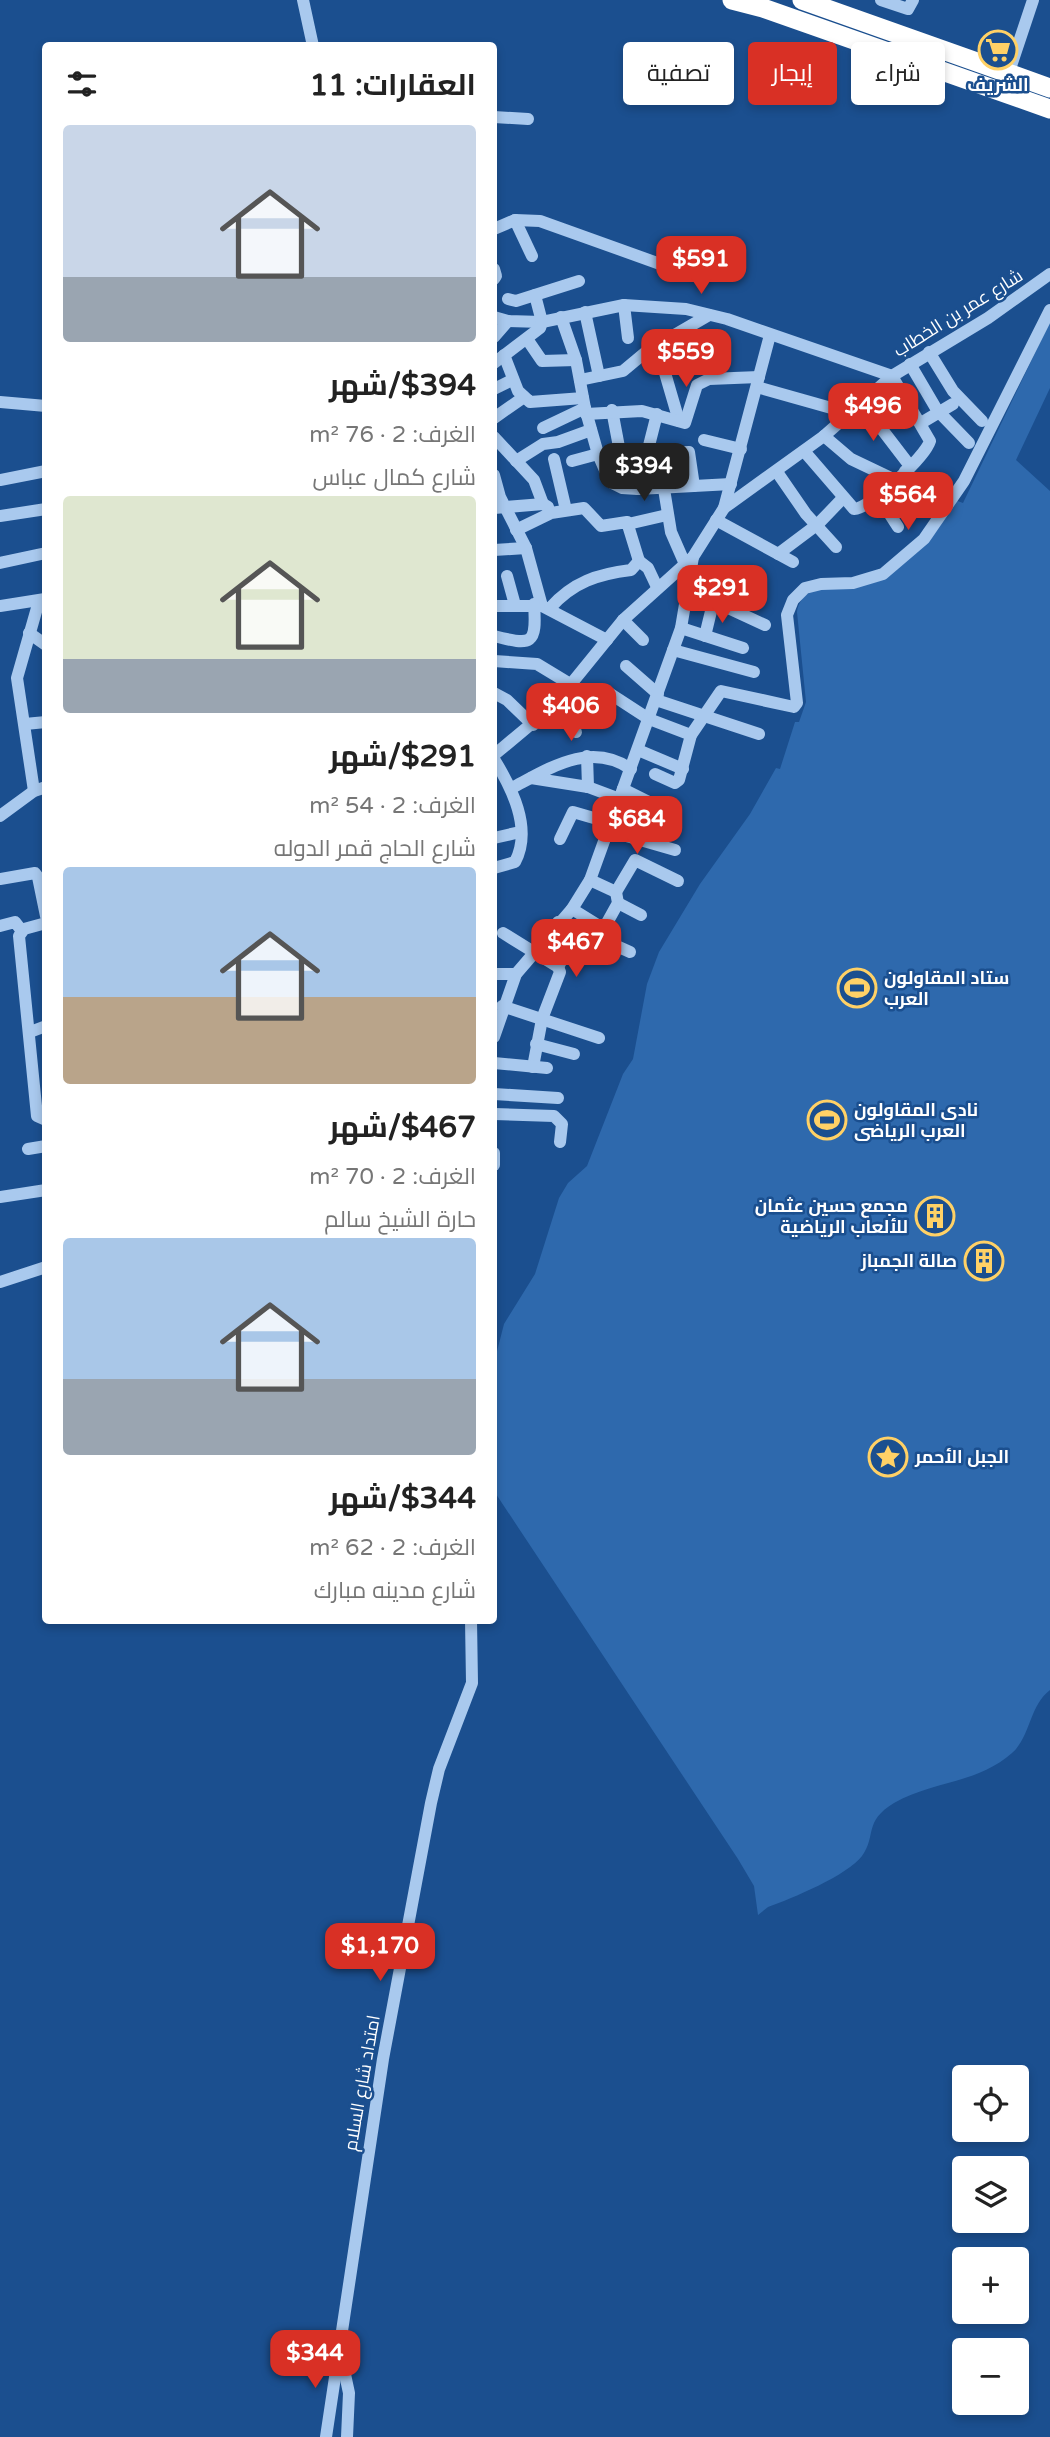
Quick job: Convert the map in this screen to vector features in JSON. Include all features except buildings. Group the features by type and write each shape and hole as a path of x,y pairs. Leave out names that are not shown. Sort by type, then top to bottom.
{"highway":[{"path":"732,0 785,15 1050,109"},
{"path":"802,0 1050,88"}],"street":[{"path":"303,0 312,42"},
{"path":"881,0 908,9 913,0"},
{"path":"1009,72 1033,0"},
{"path":"497,117 528,119"},
{"path":"497,228 515,220 540,221 688,274"},
{"path":"515,220 532,256"},
{"name":"شارع عمر بن الخطاب","path":"497,755 554,705 623,620 689,560 724,508 824,436 892,376 988,318 1050,274"},
{"path":"508,299 516,301 579,281"},
{"path":"535,295 542,322"},
{"path":"624,305 628,338"},
{"path":"497,318 508,321 542,322 624,305 663,306 709,315 892,376 930,441 904,472 859,509 854,509 843,498 804,451"},
{"path":"655,774 675,783 679,780 691,735 707,716 718,693 725,690 789,708 797,703 788,615 793,600 805,588 821,584 853,583 884,574 905,559 924,539 964,481 1050,310"},
{"path":"585,312 599,376"},
{"path":"580,380 623,371 647,351 709,315"},
{"path":"561,317 576,360 584,406 598,454 610,482 622,488 638,489 731,484"},
{"path":"497,334 508,321"},
{"path":"499,359 527,339 542,322"},
{"path":"724,508 770,335"},
{"path":"527,339 542,361 576,360"},
{"path":"929,352 953,391 982,421"},
{"path":"499,359 509,363 512,380 524,397 534,403 657,414 682,422"},
{"path":"910,364 939,413 969,443"},
{"path":"663,366 682,422"},
{"path":"497,388 512,380"},
{"path":"682,422 692,394 702,381 758,382 849,413"},
{"path":"497,416 524,397"},
{"path":"0,402 42,406"},
{"path":"861,402 904,472 936,503"},
{"path":"921,422 953,404"},
{"path":"543,428 584,406"},
{"path":"612,410 619,447"},
{"path":"638,489 657,414"},
{"path":"516,461 543,444 558,442 591,430"},
{"path":"824,436 851,459 904,472"},
{"path":"497,440 534,480 547,509"},
{"path":"704,440 741,449"},
{"path":"647,454 689,452 694,486"},
{"path":"572,461 598,454"},
{"path":"554,459 566,510"},
{"path":"0,480 42,472"},
{"path":"777,472 807,514 836,547"},
{"path":"497,1025 516,974 533,951 572,909 590,880 681,628 690,581 689,560 667,515 664,489"},
{"path":"878,496 898,527"},
{"path":"778,554 818,524 843,498"},
{"path":"500,507 566,510 584,508 601,526 624,521 628,524 667,515"},
{"path":"497,641 522,643 536,632 542,606 526,548 500,507"},
{"path":"516,530 547,509"},
{"path":"0,516 42,510"},
{"path":"716,520 793,562"},
{"path":"628,524 639,561 648,568 657,587"},
{"path":"497,550 526,548"},
{"path":"0,564 42,554"},
{"path":"542,606 579,583 602,574 631,570 639,561"},
{"path":"507,576 515,605"},
{"path":"690,581 757,598"},
{"path":"688,596 713,603 765,625"},
{"path":"0,606 42,600 29,633 17,678 24,724 40,789 0,816"},
{"path":"705,636 713,603"},
{"path":"497,606 542,606 607,640"},
{"path":"623,620 643,640"},
{"path":"681,628 743,648"},
{"path":"29,633 42,642"},
{"path":"522,643 522,663"},
{"path":"673,650 754,672"},
{"path":"497,661 544,667 570,684"},
{"path":"626,666 657,697 759,734"},
{"path":"609,694 649,719 691,735"},
{"path":"497,695 533,725"},
{"path":"554,705 576,732"},
{"path":"24,724 42,722"},
{"path":"638,750 682,769"},
{"path":"512,788 558,764 587,756 618,760 631,769"},
{"path":"587,756 588,787"},
{"path":"497,762 512,788 520,832 515,862 497,867"},
{"path":"531,778 622,794 673,814"},
{"path":"560,839 569,814 573,812 675,850"},
{"path":"497,837 520,832"},
{"path":"630,952 601,939 635,860 678,881"},
{"path":"0,879 35,873 42,896"},
{"path":"590,880 641,915"},
{"path":"572,909 603,930"},
{"path":"0,926 15,922 22,931"},
{"path":"533,1067 542,1019 560,977 558,967 575,936 570,928 558,922"},
{"path":"42,924 22,931 19,936 37,1116 42,1118"},
{"path":"503,933 558,967"},
{"path":"497,974 516,974"},
{"path":"502,1006 599,1038"},
{"path":"30,1031 42,1027"},
{"path":"536,1044 574,1054"},
{"path":"497,1063 547,1068"},
{"path":"497,1094 558,1098"},
{"path":"497,1114 554,1116 562,1124 560,1142"},
{"path":"28,1149 42,1147"},
{"path":"0,1198 42,1191"},
{"path":"1,1277 42,1268"},
{"name":"امتداد شارع السلام","path":"340,2351 344,2306 383,2059 431,1803 439,1769 472,1684 471,1624"},
{"path":"326,2437 340,2351"},
{"path":"340,2351 349,2393 347,2437"},
{"path":"329,2415 349,2418"}],"shaded area":[{"name":"نادى المقاولون العرب الرياضى","path":"1050,322 1050,388 1016,460 1050,491 1050,1690 1038,1704 1023,1738 1012,1753 984,1771 924,1790 894,1803 878,1816 866,1848 855,1863 832,1878 768,1907 758,1915 754,1886 738,1859 497,1496 497,1351 504,1324 535,1274 559,1198 568,1183 587,1166 623,1074 633,1059 647,984 659,952 700,884 750,814 776,768 780,769 795,722 799,722 806,702 797,612 801,601 820,588 870,580 894,569 925,545 941,525 955,500 963,503"}],"place":[{"name":"الشريف","path":"998,50"},
{"name":"ستاد المقاولون العرب","path":"857,988"},
{"name":"نادى المقاولون العرب الرياضى","path":"827,1120"},
{"name":"مجمع حسين عثمان للألعاب الرياضية","path":"935,1216"},
{"name":"صالة الجمباز","path":"984,1261"},
{"name":"الجبل الأحمر","path":"888,1457"}]}
